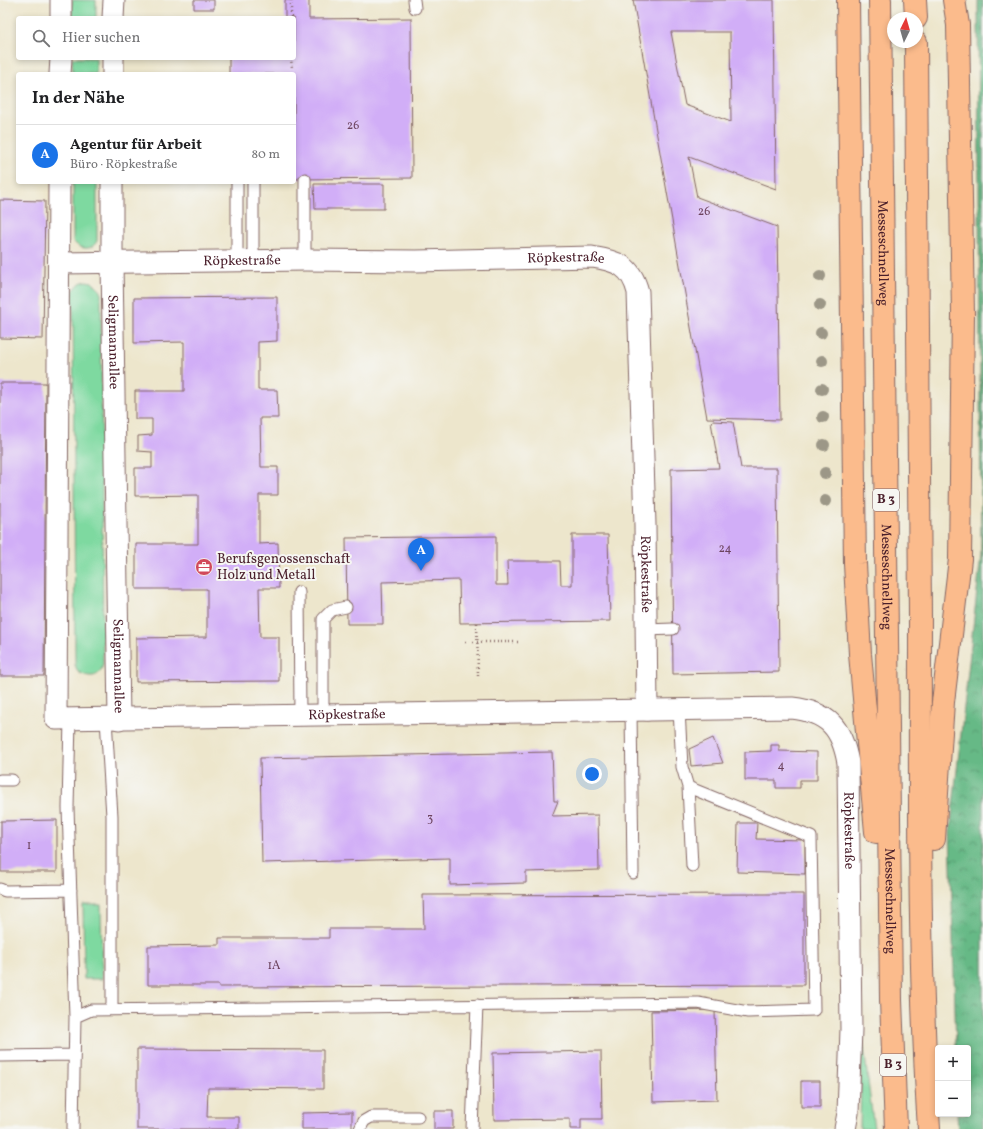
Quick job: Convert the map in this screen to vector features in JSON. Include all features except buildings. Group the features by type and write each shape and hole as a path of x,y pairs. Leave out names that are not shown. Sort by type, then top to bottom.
{"highway":[{"path":"848,0 855,564 860,654 891,1000"},
{"name":"Messeschnellweg","path":"880,0 891,1000 896,1129"},
{"path":"915,0 916,12"},
{"path":"954,0 958,25"},
{"path":"922,1003 943,702 960,558 963,314 958,25 961,0"},
{"name":"B 3","path":"916,48 920,349 920,843 922,1003 929,1129"}],"street":[{"path":"61,0 61,16"},
{"path":"113,16 114,0"},
{"path":"60,72 61,60"},
{"path":"113,60 113,72"},
{"name":"Seligmannallee","path":"59,184 56,719 113,719 112,184"},
{"name":"Röpkestraße","path":"58,263 305,260 416,261 592,257 612,260 626,268 635,280 638,292 645,525 646,630 639,710"},
{"name":"Röpkestraße","path":"113,719 679,709 804,709 816,713 828,720 838,730 843,739 848,763 851,1029 848,1113 845,1129"}],"lane":[{"path":"305,179 305,260"},
{"path":"237,184 245,261"},
{"path":"245,261 253,184"},
{"path":"299,592 300,716"},
{"path":"323,716 323,619 332,610 346,607"},
{"path":"646,630 673,629"},
{"path":"679,709 682,767 688,787 692,866"},
{"path":"633,873 639,710"},
{"path":"70,719 68,808 75,1017 73,1129"},
{"path":"112,1009 113,719"},
{"path":"0,780 12,780"},
{"path":"75,1017 91,1010 112,1009 477,1005 698,1003 748,1012 814,1010 811,837 688,787"},
{"path":"0,889 5,891 71,890"},
{"path":"472,1129 477,1005"},
{"path":"0,1056 74,1056"},
{"path":"360,1129 364,1121 371,1117 418,1117"}],"path":[{"path":"291,0 291,16"},
{"path":"292,60 292,68"},
{"path":"477,623 478,676"},
{"path":"465,642 518,642"}],"green space":[{"path":"72,0 96,0 96,16 72,16"},
{"path":"978,0 983,0 983,1129 958,1129 957,1117 971,1117 971,1045 956,1045 950,832 981,555"},
{"path":"72,60 96,60 96,72 73,72"},
{"path":"73,184 97,184 97,241 89,248 82,248 73,241"},
{"path":"86,281 92,282 101,291 103,664 102,669 97,675 94,676 78,672 75,665 73,291 80,283"},
{"path":"83,905 101,905 102,979 84,979"},
{"path":"862,1032 874,1129 860,1129"}],"place":[{"name":"Berufsgenossenschaft Holz und Metall","path":"204,567"},
{"name":"Agentur für Arbeit","path":"421,571"}]}
